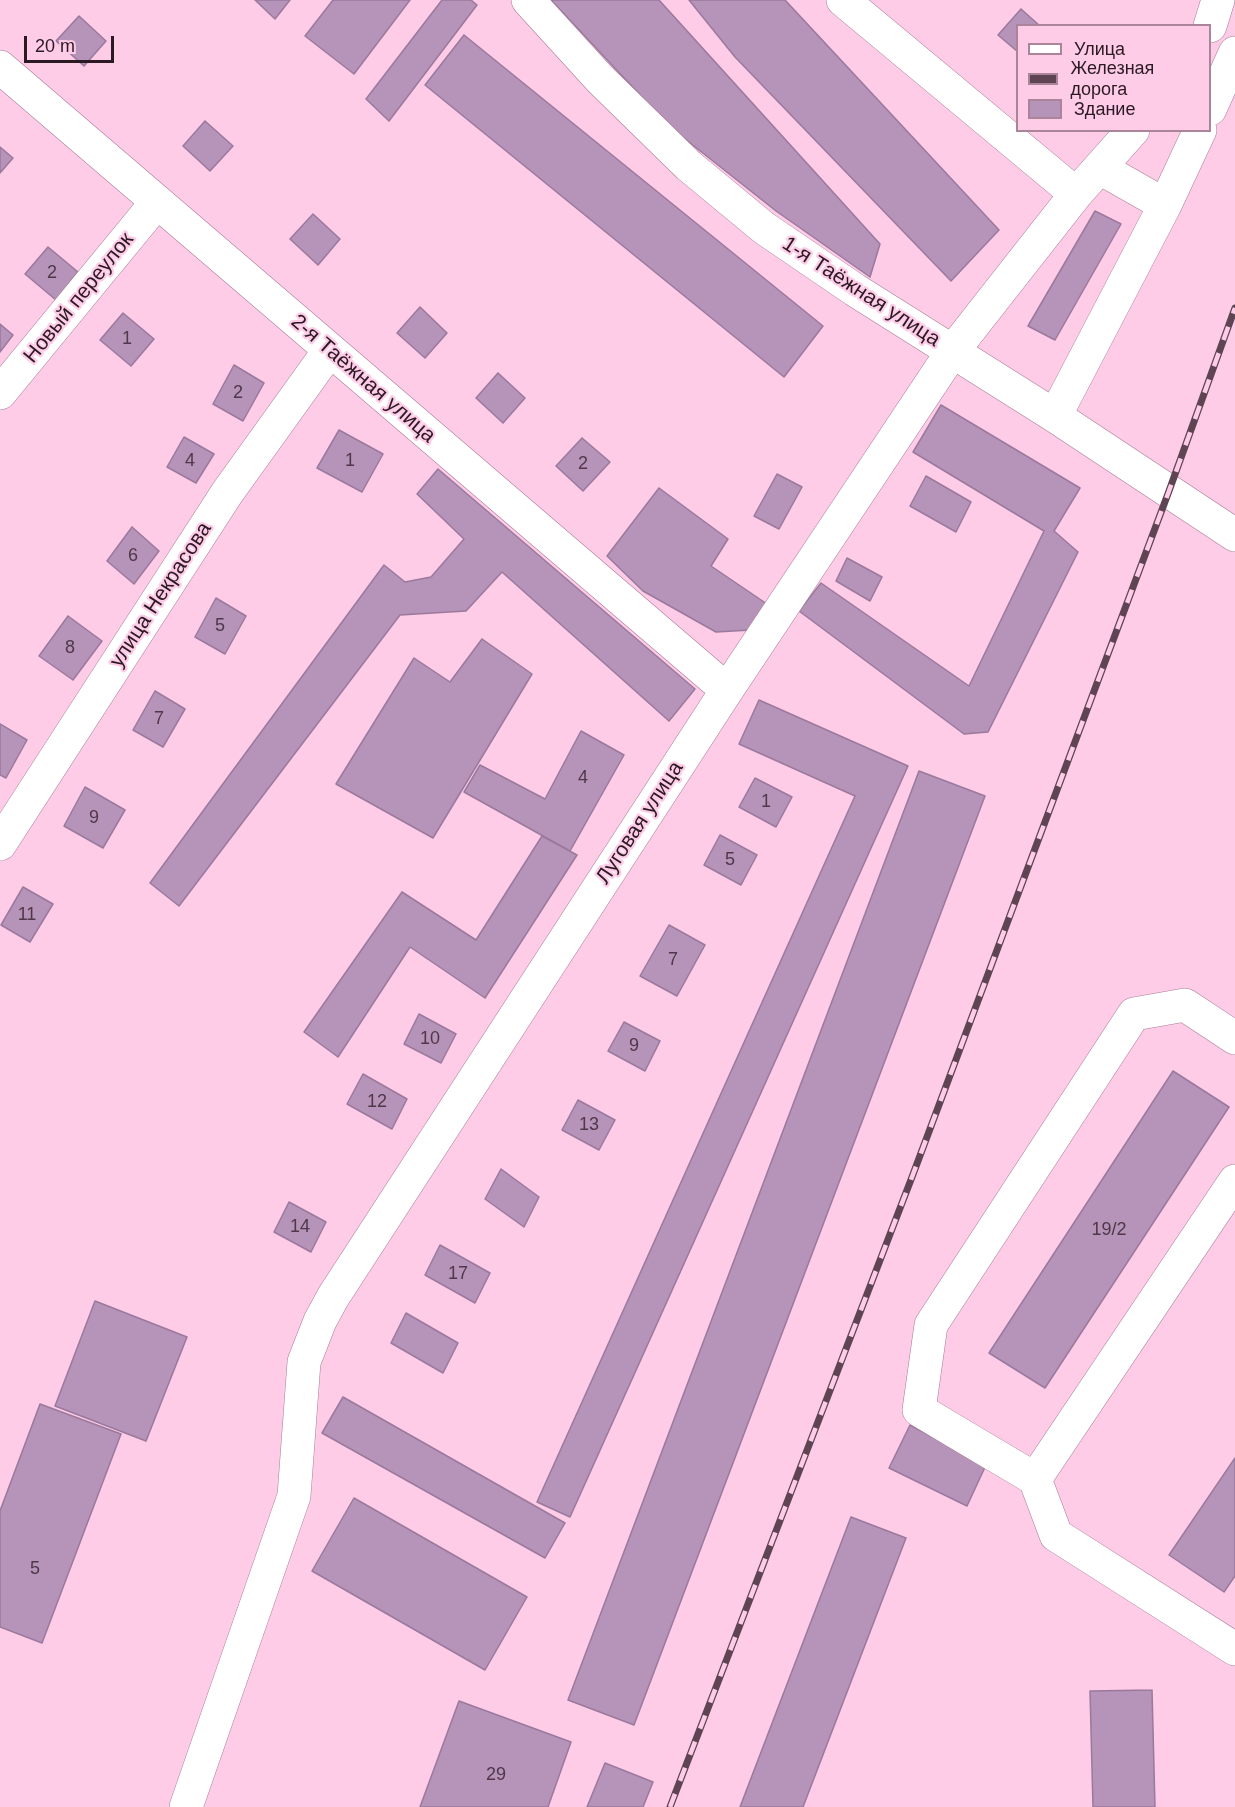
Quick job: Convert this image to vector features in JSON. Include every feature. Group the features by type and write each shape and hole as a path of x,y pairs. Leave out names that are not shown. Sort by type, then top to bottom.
{"street":[{"name":"1-я Таёжная улица","path":"528,0 600,79 689,166 764,228 1235,535"},
{"path":"843,0 1076,194"},
{"path":"1210,24 1218,0"},
{"path":"1211,105 1235,53"},
{"name":"2-я Таёжная улица","path":"0,67 727,690"},
{"name":"Луговая улица","path":"186,1807 294,1496 304,1362 320,1321 333,1297 727,690 952,352 1076,194 1131,132"},
{"path":"1055,416 1166,205 1199,132"},
{"path":"1100,168 1166,205"},
{"name":"Новый переулок","path":"0,393 157,202"},
{"name":"улица Некрасова","path":"0,844 226,493 329,351"},
{"path":"1235,1038 1185,1005 1134,1014 931,1325 919,1410 1035,1479 1056,1535 1235,1649"},
{"path":"1035,1479 1235,1181"}],"building":[{"path":"255,0 290,0 275,19"},
{"path":"333,0 410,0 354,74 305,36"},
{"path":"442,0 471,0 477,5 389,121 366,99"},
{"path":"551,0 659,0 880,244 870,277 776,211 670,127"},
{"path":"689,0 785,0 999,230 951,281 735,57"},
{"path":"1021,9 1038,24 1016,24 1016,50 998,35"},
{"path":"79,16 106,41 84,66 56,41"},
{"path":"464,35 823,326 784,377 425,85"},
{"path":"205,121 233,146 210,171 183,146"},
{"path":"0,147 13,158 0,173"},
{"path":"1095,211 1121,224 1055,340 1028,326"},
{"path":"313,214 340,239 318,265 290,239"},
{"path":"48,247 78,272 56,300 25,274"},
{"path":"420,307 447,333 425,358 397,333"},
{"path":"123,313 154,339 131,366 100,340"},
{"path":"0,324 13,335 0,352"},
{"path":"234,365 264,383 243,421 213,404"},
{"path":"498,373 525,398 503,423 476,398"},
{"path":"941,405 1080,488 1054,531 1078,552 988,732 964,734 799,611 821,583 969,686 1044,531 913,452"},
{"path":"339,430 383,454 362,492 317,468"},
{"path":"184,437 214,454 196,483 167,467"},
{"path":"582,438 610,462 583,491 556,466"},
{"path":"438,469 695,689 669,721 502,572 466,611 400,615 179,906 150,883 384,565 405,582 431,577 464,539 417,494"},
{"path":"777,474 802,487 779,529 754,516"},
{"path":"926,476 971,502 956,532 910,506"},
{"path":"659,488 728,539 711,566 767,604 751,630 716,632 643,591 607,556"},
{"path":"132,527 159,551 134,584 107,561"},
{"path":"847,558 882,577 870,601 836,581"},
{"path":"216,598 246,616 225,654 195,637"},
{"path":"68,616 102,641 73,680 39,656"},
{"path":"482,639 532,674 433,838 336,784 414,658 450,682"},
{"path":"155,691 185,709 163,747 133,730"},
{"path":"759,700 908,766 570,1517 537,1502 855,796 739,744"},
{"path":"0,724 27,740 6,778 0,775"},
{"path":"581,731 624,755 570,851 464,792 480,765 545,799"},
{"path":"919,771 985,796 634,1725 568,1700"},
{"path":"755,778 792,797 776,827 739,807"},
{"path":"85,787 125,810 103,848 64,826"},
{"path":"720,835 757,855 741,885 704,865"},
{"path":"542,836 577,855 485,998 410,947 338,1057 304,1032 402,892 476,940"},
{"path":"23,887 53,904 30,942 1,925"},
{"path":"669,925 705,945 677,996 640,976"},
{"path":"419,1014 456,1034 441,1063 404,1044"},
{"path":"624,1022 660,1041 645,1071 608,1051"},
{"path":"1173,1071 1229,1107 1045,1388 989,1353"},
{"path":"363,1074 407,1099 392,1129 347,1104"},
{"path":"578,1100 615,1120 599,1150 562,1130"},
{"path":"501,1169 539,1197 524,1227 485,1199"},
{"path":"289,1202 326,1222 311,1252 274,1232"},
{"path":"440,1245 490,1273 475,1303 425,1275"},
{"path":"95,1301 187,1337 146,1441 55,1406"},
{"path":"406,1313 458,1343 443,1373 391,1343"},
{"path":"343,1397 565,1523 545,1558 322,1433"},
{"path":"40,1404 121,1434 42,1643 0,1627 0,1511"},
{"path":"910,1425 986,1465 967,1506 889,1468"},
{"path":"1235,1458 1235,1576 1224,1592 1169,1555"},
{"path":"354,1498 527,1597 485,1670 312,1571"},
{"path":"851,1517 906,1538 803,1807 740,1807"},
{"path":"1152,1690 1155,1807 1093,1807 1090,1691"},
{"path":"459,1701 571,1742 548,1807 420,1807"},
{"path":"605,1763 653,1782 643,1807 587,1807"}],"railway":[{"path":"670,1807 912,1177 1169,491 1235,308"}]}
